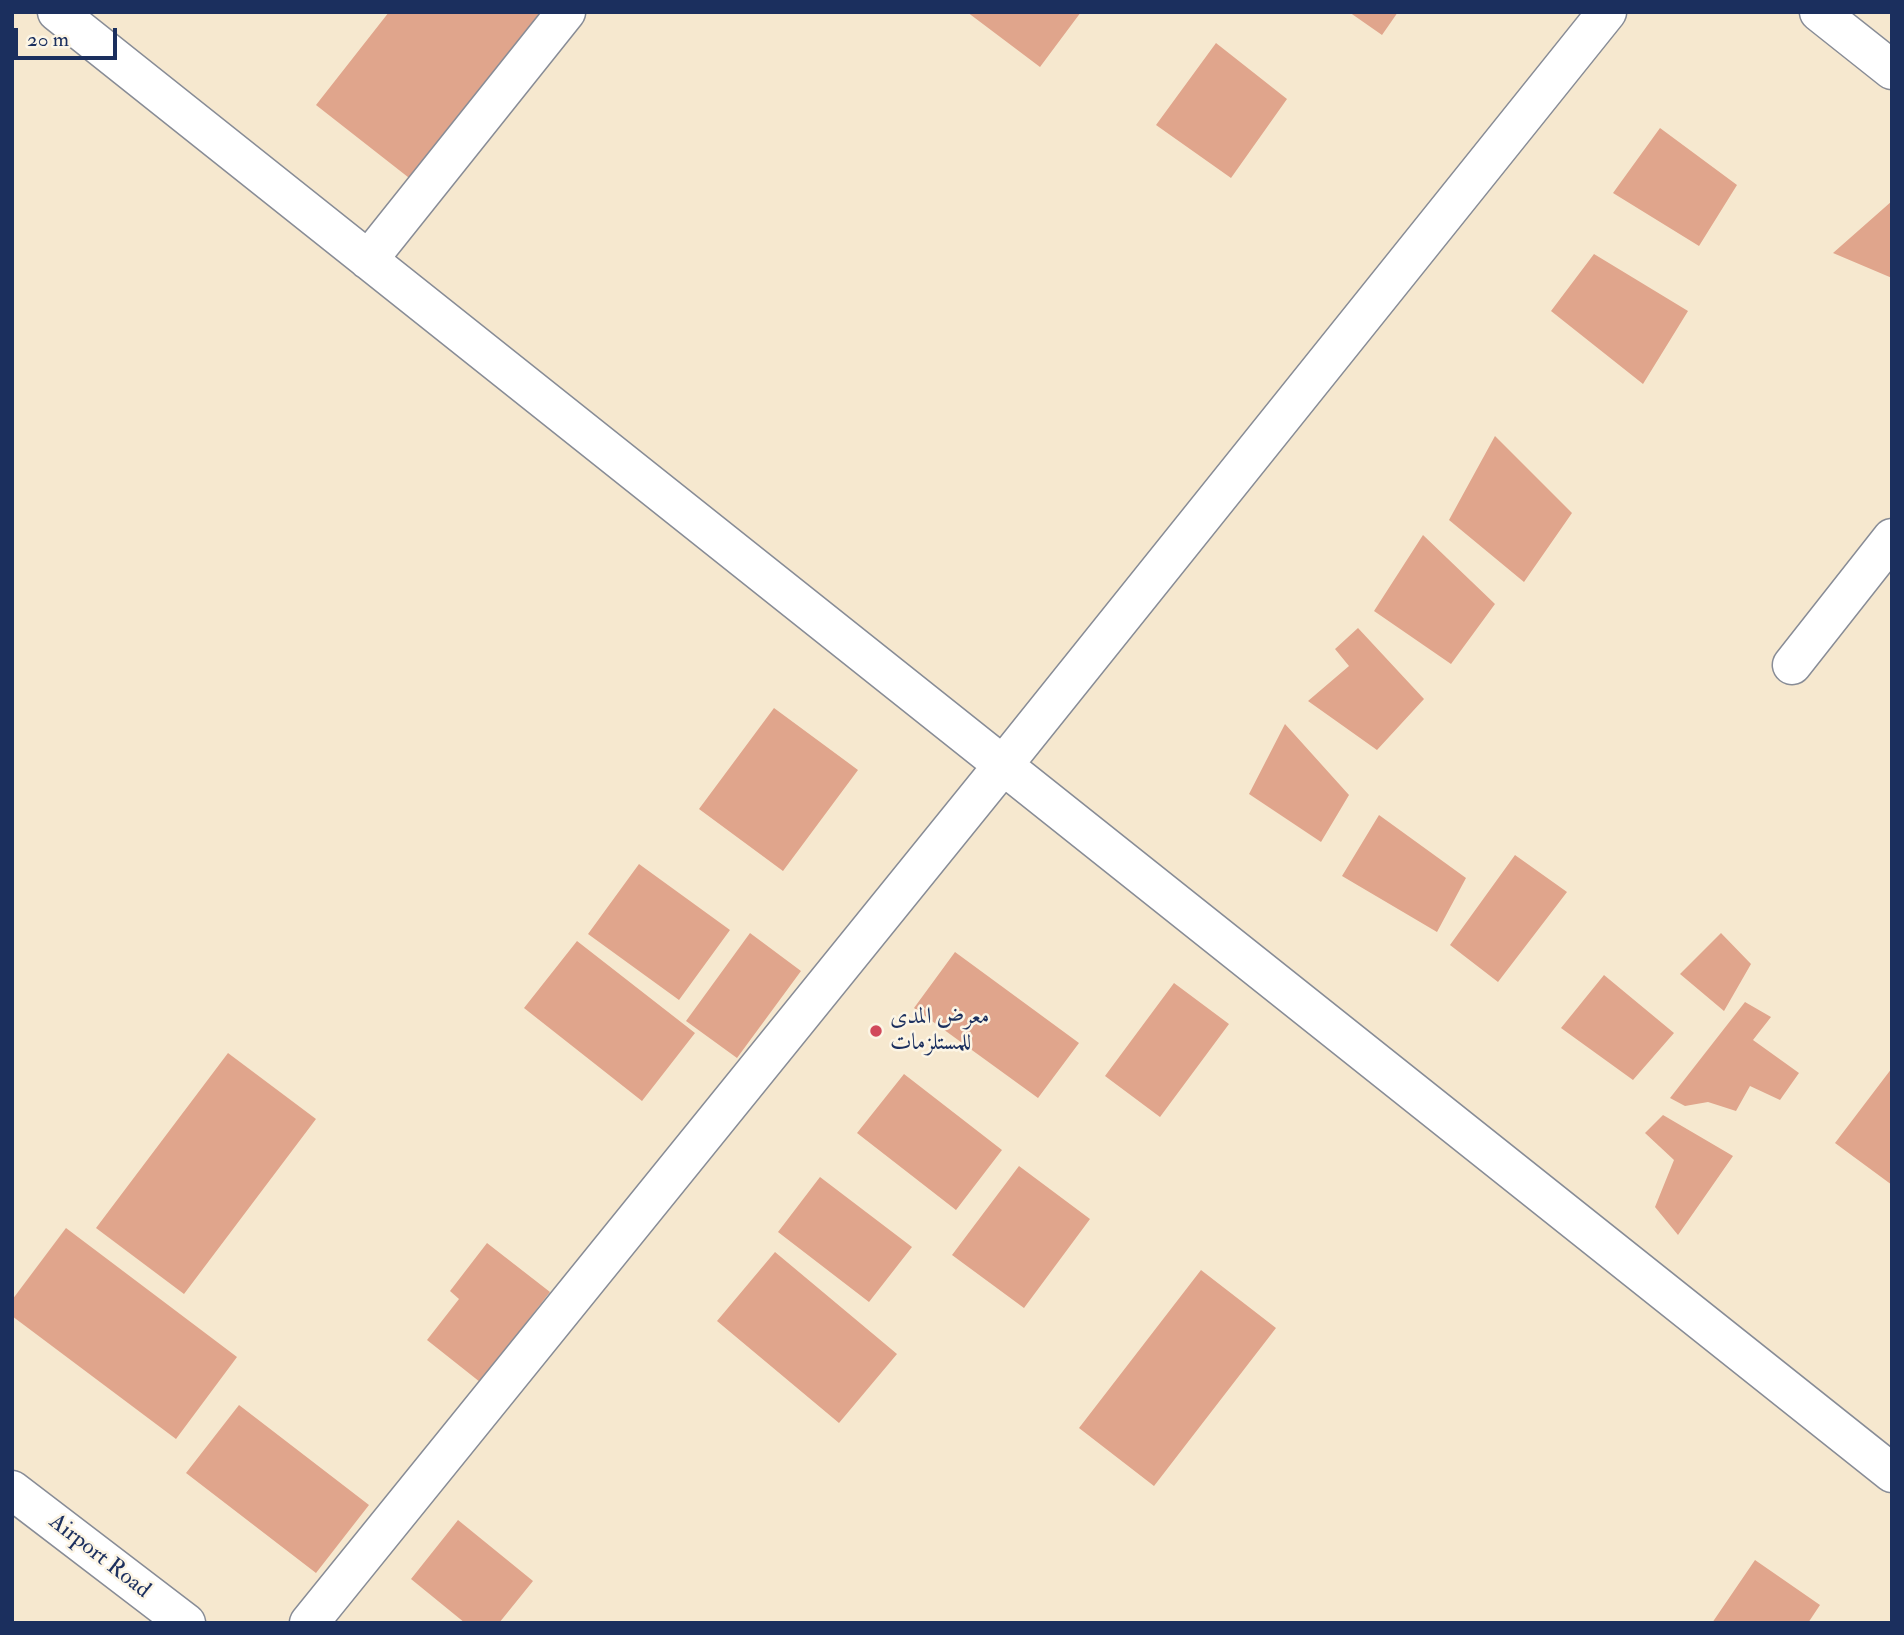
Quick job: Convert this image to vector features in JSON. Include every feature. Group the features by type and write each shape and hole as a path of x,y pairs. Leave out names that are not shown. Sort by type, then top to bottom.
{"main road":[{"path":"57,12 1892,1473"},
{"path":"368,260 566,12"},
{"path":"309,1623 1004,764 1607,12"},
{"path":"1819,12 1892,70"},
{"path":"1792,665 1892,538"},
{"name":"Airport Road","path":"12,1490 186,1623"}],"building":[{"path":"389,12 545,12 413,181 316,105"},
{"path":"967,12 1081,12 1040,67"},
{"path":"1349,12 1398,12 1382,35"},
{"path":"1216,43 1287,99 1231,178 1156,125"},
{"path":"1660,128 1737,185 1699,246 1613,193"},
{"path":"1892,201 1892,278 1833,253"},
{"path":"1594,254 1688,311 1643,384 1551,311"},
{"path":"1495,436 1572,513 1524,582 1449,520"},
{"path":"1423,535 1495,604 1451,664 1374,611"},
{"path":"1358,628 1424,699 1377,750 1308,701 1349,666 1335,649"},
{"path":"774,708 858,770 783,871 699,809"},
{"path":"1285,724 1349,795 1321,842 1249,794"},
{"path":"1379,815 1466,878 1437,932 1342,876"},
{"path":"1515,855 1567,892 1498,982 1450,945"},
{"path":"639,864 730,930 679,1000 588,934"},
{"path":"750,933 801,971 737,1058 686,1021"},
{"path":"1721,933 1751,964 1724,1011 1680,974"},
{"path":"577,941 695,1033 642,1101 524,1008"},
{"path":"955,952 1079,1043 1038,1098 914,1008"},
{"path":"1604,975 1674,1033 1633,1080 1561,1028"},
{"path":"1174,983 1229,1024 1160,1117 1105,1076"},
{"path":"1745,1002 1771,1017 1753,1040 1799,1073 1780,1100 1750,1086 1736,1111 1708,1102 1685,1106 1670,1098"},
{"path":"228,1053 316,1119 184,1294 96,1228"},
{"path":"1892,1068 1892,1185 1835,1143"},
{"path":"904,1074 1002,1150 956,1210 857,1133"},
{"path":"1663,1115 1733,1156 1678,1235 1655,1207 1674,1160 1645,1133"},
{"path":"1019,1166 1090,1219 1024,1308 952,1255"},
{"path":"820,1177 912,1247 869,1302 778,1232"},
{"path":"66,1228 237,1357 176,1439 12,1316 12,1300"},
{"path":"487,1243 550,1292 480,1382 427,1340 459,1299 450,1291"},
{"path":"775,1252 897,1354 839,1423 717,1321"},
{"path":"1201,1270 1276,1328 1154,1486 1079,1428"},
{"path":"239,1405 369,1505 316,1573 186,1473"},
{"path":"458,1520 533,1581 499,1623 465,1623 411,1579"},
{"path":"1755,1560 1820,1605 1808,1623 1712,1623"}],"place":[{"name":"معرض المدى للمستلزمات","path":"876,1031"}]}
